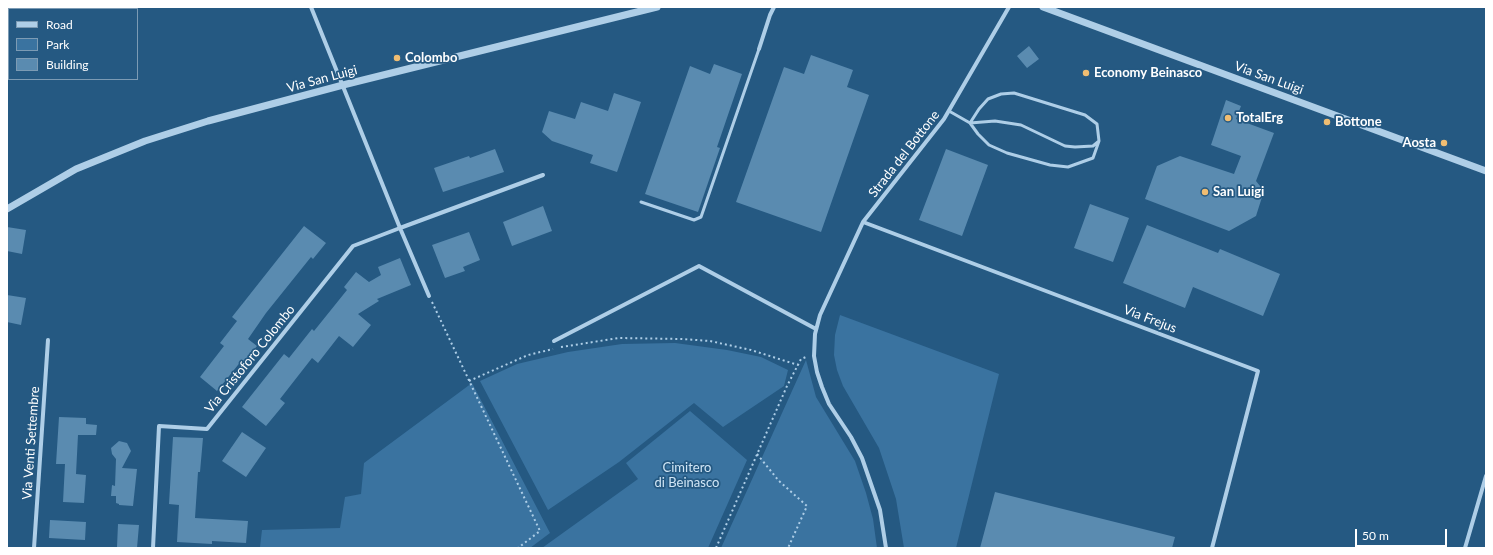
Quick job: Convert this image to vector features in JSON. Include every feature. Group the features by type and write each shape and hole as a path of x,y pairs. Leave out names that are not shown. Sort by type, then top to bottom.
{"street":[{"path":"311,7 429,296"},
{"name":"Via San Luigi","path":"7,209 76,169 145,140 208,121 343,85 657,7"},
{"path":"759,49 774,7"},
{"name":"Strada del Bottone","path":"886,548 880,510 872,484 855,444 830,404 822,388 814,356 816,329 820,315 863,222 949,111 1009,7"},
{"name":"Via San Luigi","path":"1043,7 1486,171"},
{"name":"Via Cristoforo Colombo","path":"153,548 159,426 207,429 353,246 543,175"},
{"name":"Via Frejus","path":"863,222 1258,371 1212,548"},
{"path":"554,341 699,266 816,329"},
{"name":"Via Venti Settembre","path":"34,548 48,340"},
{"path":"1465,548 1486,476"}],"lane":[{"path":"641,202 694,220 701,217 759,49"},
{"path":"949,111 970,123 989,145 1007,153 1050,165 1068,167 1093,158 1099,140 1097,124 1085,115 1014,93 1001,94 988,99 970,123"},
{"path":"970,123 1008,122 1022,126 1065,146 1093,146 1099,140"}],"path":[{"path":"429,296 540,531 518,548"},
{"path":"560,348 619,338 710,341 751,350 798,365"},
{"path":"469,381 528,355 554,349"},
{"path":"716,548 801,359 806,356 814,356"},
{"path":"757,454 779,481 807,506 788,548"}],"green space":[{"path":"840,315 999,374 956,548 904,548 896,499 879,448 843,386 837,370 834,355 835,335"},
{"path":"675,343 727,350 761,357 788,370 784,386 723,427 694,403 619,462 548,510 480,381 517,364 568,352 622,344"},
{"path":"806,360 816,397 855,461 873,519 877,548 721,548"},
{"path":"472,383 550,533 530,548 260,547 262,530 340,528 345,497 361,494 364,463"},
{"name":"Cimitero di Beinasco","path":"690,411 747,460 708,548 542,548 638,479 626,463"}],"building":[{"path":"1029,46 1039,59 1027,68 1017,56"},
{"path":"811,55 853,70 847,87 869,95 821,232 736,202 784,67 804,74"},
{"path":"714,64 742,74 717,147 720,148 698,212 645,194 690,66 710,74"},
{"path":"614,93 641,102 617,172 590,163 593,155 552,141 542,132 549,111 575,119 581,102 608,111"},
{"name":"San Luigi","path":"1226,100 1241,106 1236,119 1274,133 1256,181 1263,194 1256,216 1229,231 1145,199 1157,166 1180,156 1234,174 1241,156 1211,145"},
{"path":"495,149 504,172 443,192 434,168"},
{"path":"946,149 988,165 962,236 919,220"},
{"path":"1090,204 1129,218 1113,262 1074,248"},
{"path":"543,206 552,231 512,246 503,222"},
{"path":"1147,225 1218,253 1220,249 1280,274 1263,316 1193,287 1185,308 1123,283"},
{"path":"304,226 326,243 313,259 311,257 266,313 248,339 257,346 244,362 242,360 217,391 200,377 224,346 220,343 237,321 232,317"},
{"path":"7,227 26,230 22,254 7,251"},
{"path":"469,232 480,260 463,267 465,271 445,278 432,245"},
{"path":"400,258 411,285 377,299 379,301 358,314 371,325 353,347 339,336 318,363 312,358 280,399 285,403 266,426 242,407 284,354 289,358 312,329 314,331 347,290 344,287 356,272 369,282 381,275 378,267"},
{"path":"7,295 26,298 21,325 7,322"},
{"path":"59,417 86,418 86,424 97,425 96,435 78,435 76,474 86,475 84,503 63,502 65,464 56,464"},
{"path":"242,432 266,448 246,477 222,461"},
{"path":"173,437 203,438 200,472 198,472 195,518 248,521 246,543 212,541 212,544 177,542 179,505 169,504"},
{"path":"119,441 127,443 131,451 122,468 137,469 133,506 119,505 116,503 116,496 111,496 112,485 115,486 116,459 112,454 111,448"},
{"path":"995,492 1175,537 1172,548 980,548"},
{"path":"50,520 86,522 85,540 49,538"},
{"path":"118,524 139,525 137,548 117,547"}],"place":[{"name":"Colombo","path":"397,58"},
{"name":"Economy Beinasco","path":"1086,73"},
{"name":"TotalErg","path":"1228,118"},
{"name":"Bottone","path":"1327,122"},
{"name":"Aosta","path":"1444,143"},
{"name":"San Luigi","path":"1205,192"}]}
